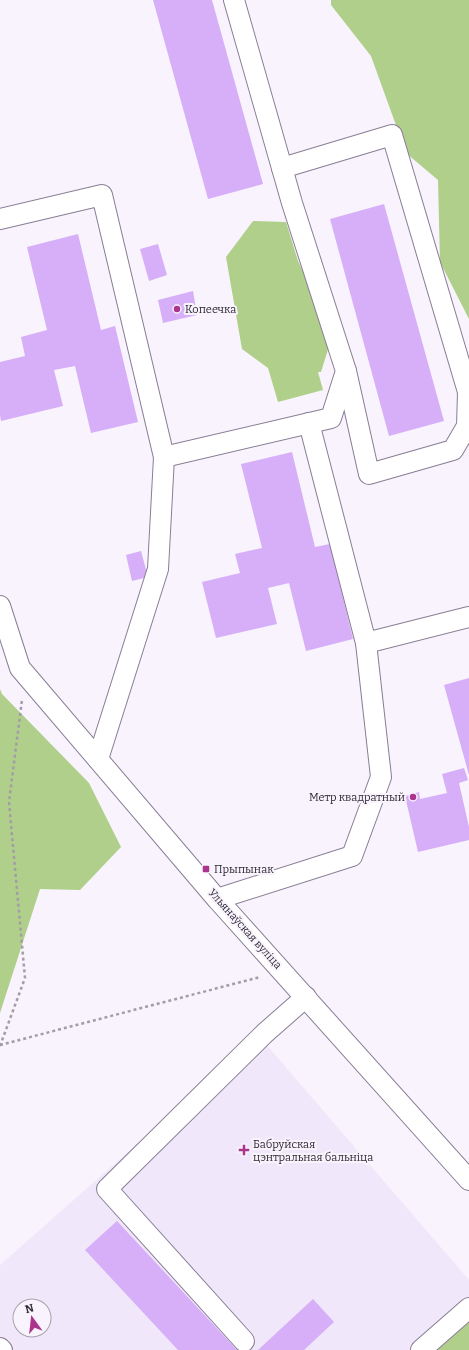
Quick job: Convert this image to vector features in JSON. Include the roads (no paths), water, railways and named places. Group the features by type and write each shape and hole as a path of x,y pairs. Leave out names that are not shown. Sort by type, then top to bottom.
{"street":[{"path":"234,0 282,168 292,203 346,371 369,474 453,450 467,426 468,392 392,135 282,168"},
{"path":"0,220 102,195 164,457 158,569 98,759"},
{"path":"164,457 331,418 346,371"},
{"path":"217,899 352,856 381,778 366,643 309,423"},
{"name":"Ульянаўская вуліца","path":"0,606 20,668 217,899 469,1180"},
{"path":"366,643 469,617"},
{"path":"244,1341 107,1189 265,1033 306,997"},
{"path":"421,1350 469,1308"}],"place":[{"name":"Копеечка","path":"177,309"},
{"name":"Метр квадратный","path":"413,797"},
{"name":"Прыпынак","path":"206,869"},
{"name":"Бабруйская цэнтральная бальніца","path":"244,1150"}]}
